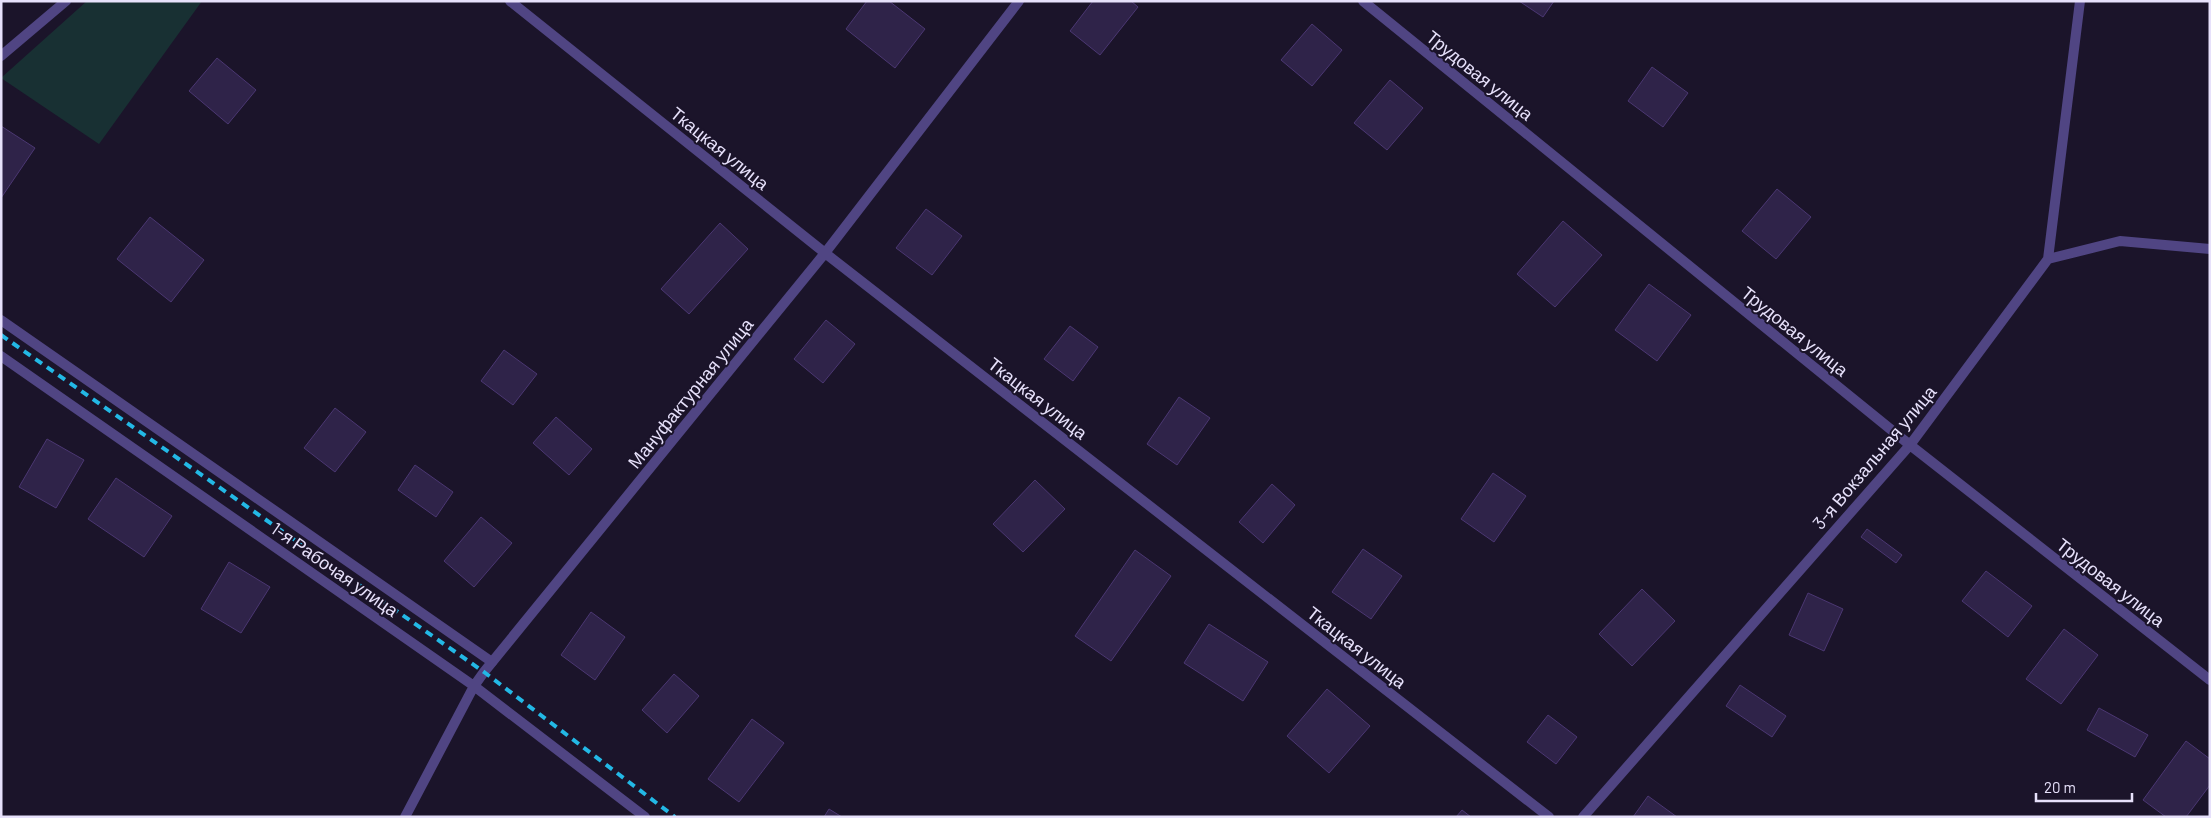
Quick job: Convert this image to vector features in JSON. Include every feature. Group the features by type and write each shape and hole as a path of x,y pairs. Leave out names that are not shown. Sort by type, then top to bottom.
{"street":[{"path":"1,56 66,1"},
{"name":"Ткацкая улица","path":"510,1 825,253 1549,817"},
{"name":"Мануфактурная улица","path":"405,817 474,686 492,662 825,253 1019,1"},
{"name":"Трудовая улица","path":"1363,1 1910,445 2210,680"},
{"name":"3-я Вокзальная улица","path":"1583,817 1910,445 2048,259 2080,1"},
{"path":"2048,259 2120,241 2210,249"},
{"path":"1,320 492,662"},
{"name":"1-я Рабочая улица","path":"1,356 474,686 646,817"}],"green space":[{"path":"87,1 202,1 99,144 1,78"}],"building":[{"path":"867,1 889,1 925,29 895,68 846,29"},
{"path":"1093,1 1131,1 1138,7 1100,55 1070,31"},
{"path":"1519,1 1554,1 1543,17"},
{"path":"1312,24 1342,50 1312,86 1281,60"},
{"path":"217,58 256,90 228,124 189,91"},
{"path":"1652,67 1688,93 1663,127 1628,101"},
{"path":"1390,80 1423,108 1387,150 1354,123"},
{"path":"1,126 35,148 1,198"},
{"path":"1777,189 1811,217 1776,259 1742,231"},
{"path":"926,209 962,236 932,275 896,248"},
{"path":"150,217 204,260 171,302 117,259"},
{"path":"1563,221 1602,255 1555,307 1517,274"},
{"path":"720,223 748,249 689,314 661,289"},
{"path":"1649,284 1691,315 1657,361 1615,330"},
{"path":"826,320 855,344 823,383 794,359"},
{"path":"1070,326 1098,347 1073,381 1044,359"},
{"path":"504,350 537,374 513,405 481,381"},
{"path":"1179,397 1210,418 1177,465 1147,444"},
{"path":"335,408 366,432 335,472 304,448"},
{"path":"556,417 592,449 569,475 533,443"},
{"path":"47,439 84,460 56,508 19,487"},
{"path":"415,465 453,492 436,517 398,490"},
{"path":"1493,473 1526,496 1494,542 1461,519"},
{"path":"116,478 172,516 144,557 88,519"},
{"path":"1035,480 1065,509 1023,552 993,524"},
{"path":"1272,484 1295,505 1263,543 1239,522"},
{"path":"481,517 512,543 474,587 444,561"},
{"path":"1867,529 1902,555 1896,563 1861,537"},
{"path":"1363,549 1402,576 1371,619 1332,592"},
{"path":"1135,550 1171,576 1111,661 1075,636"},
{"path":"229,562 270,587 241,633 201,609"},
{"path":"1986,571 2032,606 2008,637 1962,601"},
{"path":"1642,589 1675,621 1632,666 1599,634"},
{"path":"1808,593 1843,609 1824,651 1789,635"},
{"path":"591,612 625,637 595,680 561,655"},
{"path":"1209,624 1268,662 1243,701 1184,663"},
{"path":"2064,629 2098,655 2061,704 2026,679"},
{"path":"674,674 699,696 667,733 642,710"},
{"path":"1740,685 1786,716 1772,737 1726,706"},
{"path":"1327,689 1370,726 1329,773 1287,736"},
{"path":"2099,708 2148,735 2135,757 2087,730"},
{"path":"1548,715 1577,737 1556,764 1527,742"},
{"path":"752,719 784,743 739,802 708,779"},
{"path":"2186,741 2210,759 2210,785 2186,817 2166,817 2143,800"},
{"path":"1648,796 1677,817 1633,817"},
{"path":"829,809 842,817 824,817"},
{"path":"1462,810 1471,817 1456,817"}],"railway":[{"path":"1,335 484,672 675,817"}]}
